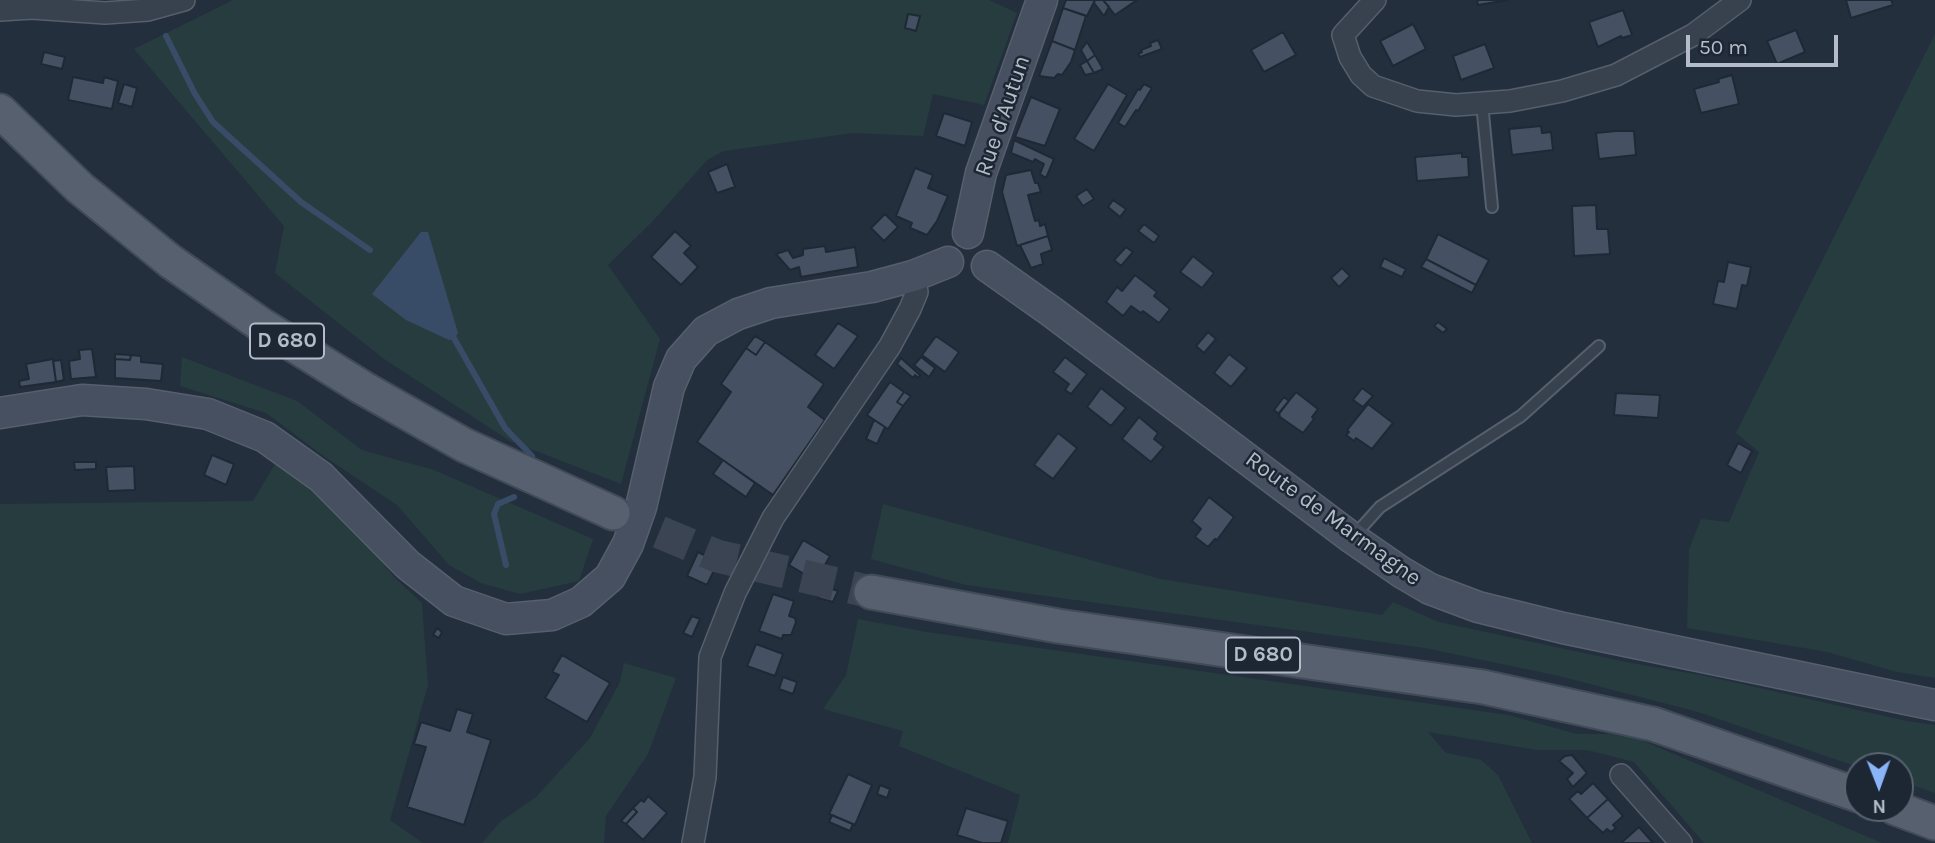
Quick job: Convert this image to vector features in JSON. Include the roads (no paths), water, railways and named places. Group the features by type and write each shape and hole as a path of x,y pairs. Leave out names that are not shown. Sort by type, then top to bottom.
{"main road":[{"name":"Rue d'Autun","path":"968,233 981,173 1042,0"},
{"name":"D 680","path":"0,111 80,188 170,261 260,324 363,388 464,445 613,513"},
{"path":"968,233 981,236 990,253 987,266 982,272 969,276 956,273 948,262 947,248 955,237 968,233"},
{"path":"0,413 82,400 146,404 208,414 265,437 321,477 408,565 454,600 506,619 552,615 581,602 610,577 628,544 641,507 669,387 681,359 706,331 738,314 771,303 872,287 913,276 948,262"},
{"name":"Route de Marmagne","path":"987,266 1352,538 1430,589 1478,607 1563,628 1935,705"},
{"name":"D 680","path":"871,592 1058,626 1483,687 1653,724 1844,789"},
{"path":"1914,815 1935,822"}],"street":[{"path":"0,10 33,8 105,13 148,10 184,0"},
{"path":"1375,0 1343,35 1350,57 1361,75 1373,86 1417,101 1456,105 1510,101 1562,91 1615,75 1693,35 1740,0"},
{"path":"693,843 705,777 710,657 715,644 735,593 773,518 890,346 910,309 917,292 913,276"},
{"path":"1622,775 1681,843"}],"lane":[{"path":"1482,103 1492,207"},
{"path":"1352,538 1380,507 1521,416 1598,346"}],"water":[{"path":"421,232 428,232 458,333 455,338 449,340 406,320 372,294"}],"waterway":[{"path":"166,36 195,94 213,122 301,202 370,250"},
{"path":"451,333 505,428 532,456"},
{"path":"506,565 494,514 498,504 514,497"}],"tunnel":[{"path":"613,513 717,556 871,592"}]}
